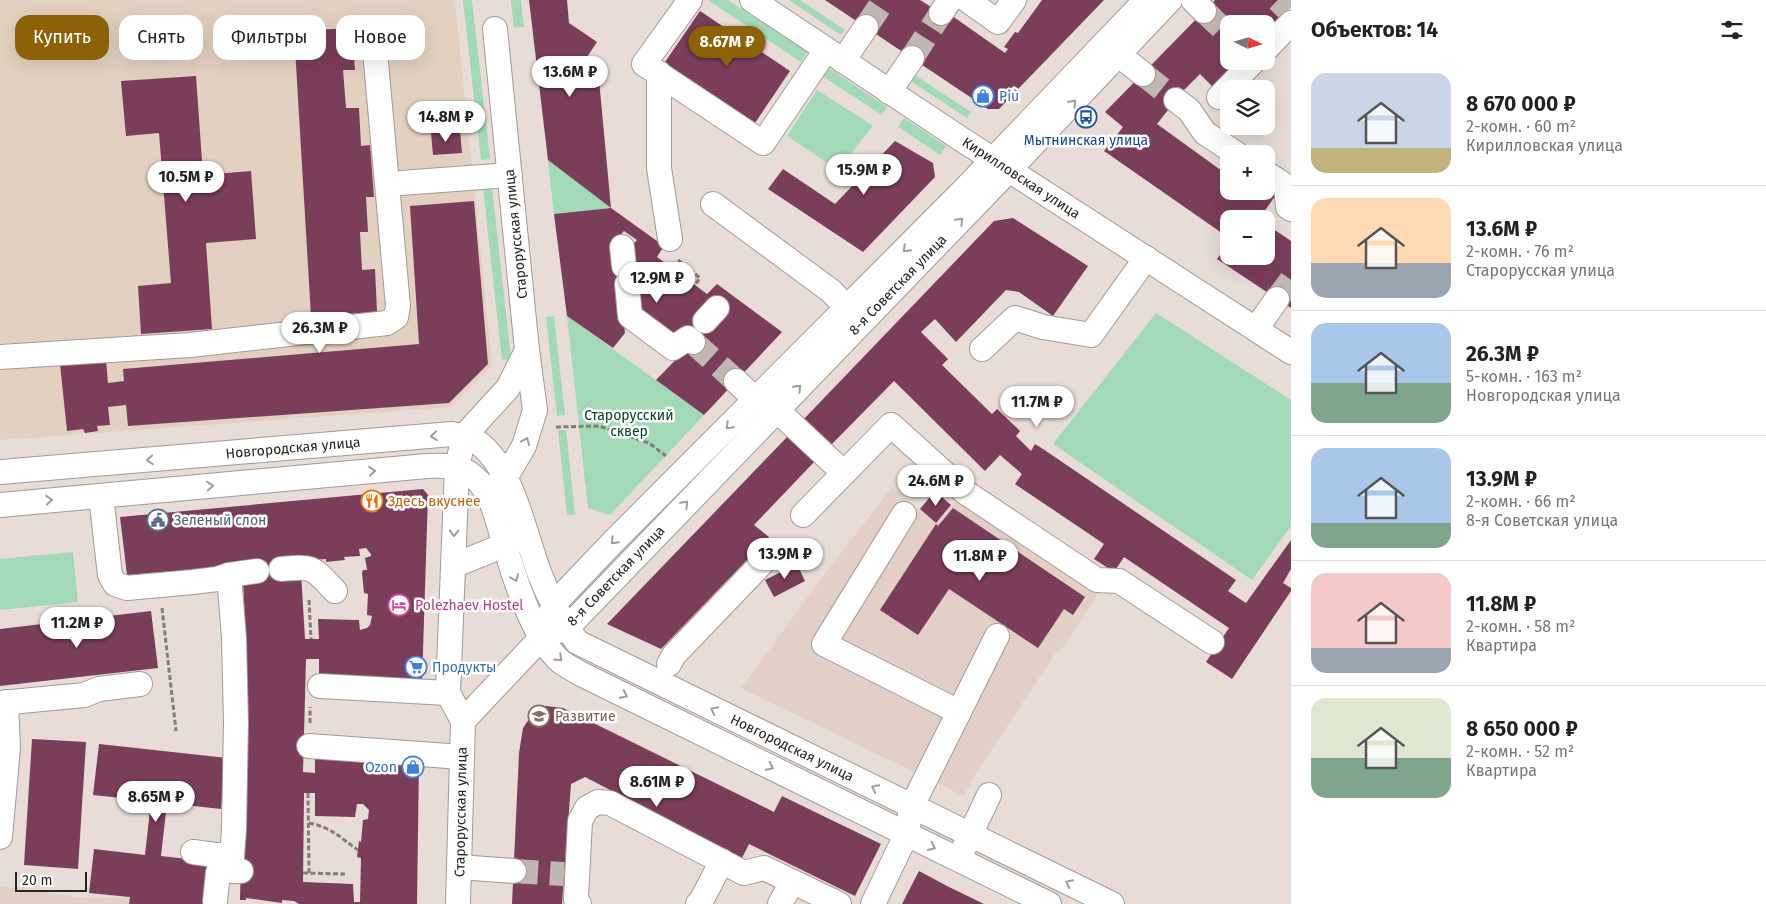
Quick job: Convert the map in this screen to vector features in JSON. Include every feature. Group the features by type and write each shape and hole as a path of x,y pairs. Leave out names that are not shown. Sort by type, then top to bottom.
{"street":[{"path":"690,0 644,64 763,143 834,55 866,27"},
{"name":"Кирилловская улица","path":"752,0 889,92 1291,352"},
{"path":"967,0 998,22 1014,0"},
{"name":"8-я Советская улица","path":"542,637 554,604 612,543 764,401 1002,165 1112,50 1170,0"},
{"name":"8-я Советская улица","path":"1112,50 1136,3"},
{"path":"1275,40 1291,23"},
{"name":"Старорусская улица","path":"495,29 527,350 535,410 524,446 496,485"},
{"path":"1112,50 1143,74"},
{"path":"889,92 912,58"},
{"path":"0,357 190,344 387,322 396,317 398,306 376,60"},
{"path":"1219,97 1245,70"},
{"path":"659,73 659,168 670,239"},
{"path":"1176,100 1189,110 1205,133 1223,145"},
{"name":"8-я Советская улица","path":"542,637 567,628 847,308 1002,165"},
{"path":"387,184 510,175"},
{"path":"1275,179 1286,186 1288,207 1291,209"},
{"path":"713,204 831,291 847,308"},
{"path":"982,349 1015,318 1043,327 1091,335 1146,258"},
{"path":"624,266 630,316 673,348 699,329"},
{"path":"1256,329 1277,299"},
{"path":"315,694 448,693 456,467 464,436 508,388 527,350"},
{"path":"736,381 764,401 844,473"},
{"path":"802,515 892,425 965,492 1097,580 1119,582 1212,642"},
{"name":"Новгородская улица","path":"0,472 452,434 464,436 480,444 494,459 497,517 511,569 532,618 548,648 562,662 581,674 1049,904"},
{"name":"Новгородская улица","path":"0,504 427,466 447,465 456,467 496,485 519,509 539,572 567,628 577,642 1112,904"},
{"path":"101,496 110,574 115,584 127,588 217,579 229,575 257,571"},
{"path":"904,514 824,644 959,712"},
{"path":"453,566 528,536"},
{"path":"669,664 674,655 768,557"},
{"path":"281,569 307,567 315,571 336,591"},
{"path":"229,575 234,638 236,722 234,829 237,863"},
{"path":"873,904 906,834 912,806 997,636"},
{"path":"463,721 542,637"},
{"path":"0,837 8,748 3,703 84,695 99,689 140,684"},
{"name":"Старорусская улица","path":"448,693 463,721 458,904"},
{"path":"309,746 462,757"},
{"path":"958,859 989,795"},
{"path":"579,904 570,875 580,820 587,808 598,802 610,803 744,873 764,868 839,904"},
{"path":"193,852 215,855 237,863"},
{"path":"702,903 722,861"},
{"path":"1013,886 1026,862"},
{"path":"215,901 218,872 237,863"},
{"path":"459,867 514,871"},
{"path":"780,904 792,882"}],"path":[{"path":"670,239 674,257 700,278 695,285"},
{"path":"556,427 599,426 649,443 670,460"},
{"path":"307,567 311,639"},
{"path":"159,585 176,731"},
{"path":"309,746 315,694"},
{"path":"308,793 309,873"},
{"path":"309,823 335,831 358,850"},
{"path":"303,873 345,874"}],"shaded area":[{"path":"0,0 455,0 492,365 450,407 0,440"},
{"path":"892,487 936,524 959,498 1100,590 1066,644 1055,654 976,773 964,796 741,688"},
{"path":"0,886 92,899 130,897 191,904 0,904"}],"green space":[{"path":"463,0 472,0 490,159 481,160"},
{"path":"511,0 521,0 524,27 514,28"},
{"path":"708,0 728,0 807,52 801,62"},
{"path":"789,0 800,0 845,30 841,35"},
{"path":"824,65 887,107 882,115 818,73"},
{"path":"913,74 971,112 967,118 909,80"},
{"path":"817,90 873,126 838,170 787,136"},
{"path":"904,118 946,146 940,155 898,127"},
{"path":"548,160 611,208 554,214"},
{"path":"492,187 511,359 502,360 483,188"},
{"path":"1156,313 1291,400 1291,526 1252,580 1053,444"},
{"path":"554,316 565,415 557,416 546,317"},
{"name":"Старорусский сквер","path":"567,316 704,415 610,515 588,508"},
{"path":"558,430 566,430 575,514 567,515"},
{"path":"73,552 78,602 0,610 0,559"}],"building":[{"path":"529,0 567,0 569,23 597,42 585,60 598,69 611,208 548,160"},
{"path":"825,0 920,0 945,16 948,13 1005,53 1008,49 1004,47 1015,32 1018,33 1042,0 1104,0 999,109 988,109"},
{"path":"1215,0 1291,0 1291,6 1275,23 1275,15 1220,15 1220,70 1231,70 1214,88 1200,74 1183,91 1157,124 1220,170 1220,200 1272,200 1265,210 1220,210 1220,232 1104,151 1123,127 1105,112"},
{"path":"700,11 790,71 753,126 663,65"},
{"path":"326,29 336,29 336,60 354,60 355,70 343,70 346,108 359,108 361,146 370,145 374,197 366,197 368,232 360,232 362,270 375,269 377,312 311,316 296,60 326,60"},
{"path":"196,76 203,175 251,171 256,239 206,243 212,329 141,334 138,286 171,283 159,133 126,136 121,81"},
{"path":"460,131 462,153 433,155 431,133"},
{"path":"895,141 933,163 935,177 863,252 768,189 783,169 835,204"},
{"path":"474,201 488,364 449,403 128,426 126,405 108,407 110,425 97,426 98,431 85,433 83,429 67,431 60,364 106,360 108,383 124,381 123,369 419,344 410,206"},
{"path":"611,208 664,246 657,257 707,294 717,284 782,332 704,415 656,380 697,338 678,337 635,304 620,285 625,333 613,348 567,316 554,214","holes":["624,231 637,240 629,249 615,241"]},
{"path":"1013,218 1088,266 1053,316 1019,292 1006,290 956,342 935,319 921,332 948,359 942,365 992,414 997,409 1020,431 1016,436 1031,451 1035,444 1043,449 1236,580 1228,591 1246,603 1291,540 1291,569 1283,583 1291,588 1291,591 1232,679 1206,662 1229,628 1124,557 1114,572 1094,559 1104,544 1015,484 1022,474 1000,455 985,471 894,381 827,449 801,422 994,221"},
{"path":"1275,230 1291,241 1291,308 1226,265 1275,265"},
{"path":"789,435 815,461 754,525 769,537 661,649 607,624"},
{"path":"423,489 428,495 422,682 319,676 319,659 306,659 303,772 315,773 315,754 419,761 417,904 299,904 294,901 282,900 282,903 246,898 246,900 240,900 246,641 243,579 189,575 187,570 127,575 120,517","holes":["366,548 371,556 365,558 367,570 363,570 362,573 364,593 368,594 367,615 372,616 370,625 360,630 359,620 318,619 319,639 305,639 301,573 280,562 326,559 326,562 345,560 344,557 360,556 359,549","304,793 315,793 315,816 355,817 357,804 363,804 369,810 368,819 363,820 361,842 359,841 357,857 361,858 360,902 354,902 353,884 303,882"]},
{"path":"935,491 951,505 936,523 920,509"},
{"path":"953,508 1085,597 1073,615 1064,609 1038,648 949,589 918,635 880,610 936,524 938,526"},
{"path":"797,564 805,581 774,597 765,580"},
{"path":"151,611 158,668 0,686 0,629"},
{"path":"546,706 563,708 774,812 782,796 881,844 855,896 749,844 742,858 585,777 571,784 562,904 512,904 519,753 523,728 533,713"},
{"path":"32,739 86,742 78,869 24,865"},
{"path":"99,744 227,758 221,809 167,803 161,856 214,862 210,904 129,904 130,897 89,893 94,849 145,855 151,801 93,795"},
{"path":"919,871 949,887 984,904 902,904"}],"tunnel":[{"path":"866,27 884,0"},
{"path":"1278,0 1288,10"},
{"path":"1204,11 1220,26"},
{"path":"912,58 941,13"},
{"path":"1143,74 1176,100"},
{"path":"1277,299 1291,280"},
{"path":"693,342 736,381"},
{"path":"514,871 564,874"}],"place":[{"name":"Più","path":"983,96"},
{"name":"Мытнинская улица","path":"1086,117"},
{"name":"Здесь вкуснее","path":"372,501"},
{"name":"Зеленый слон","path":"158,520"},
{"name":"Polezhaev Hostel","path":"399,605"},
{"name":"Продукты","path":"416,667"},
{"name":"Развитие","path":"539,716"},
{"name":"Ozon","path":"413,767"}]}
